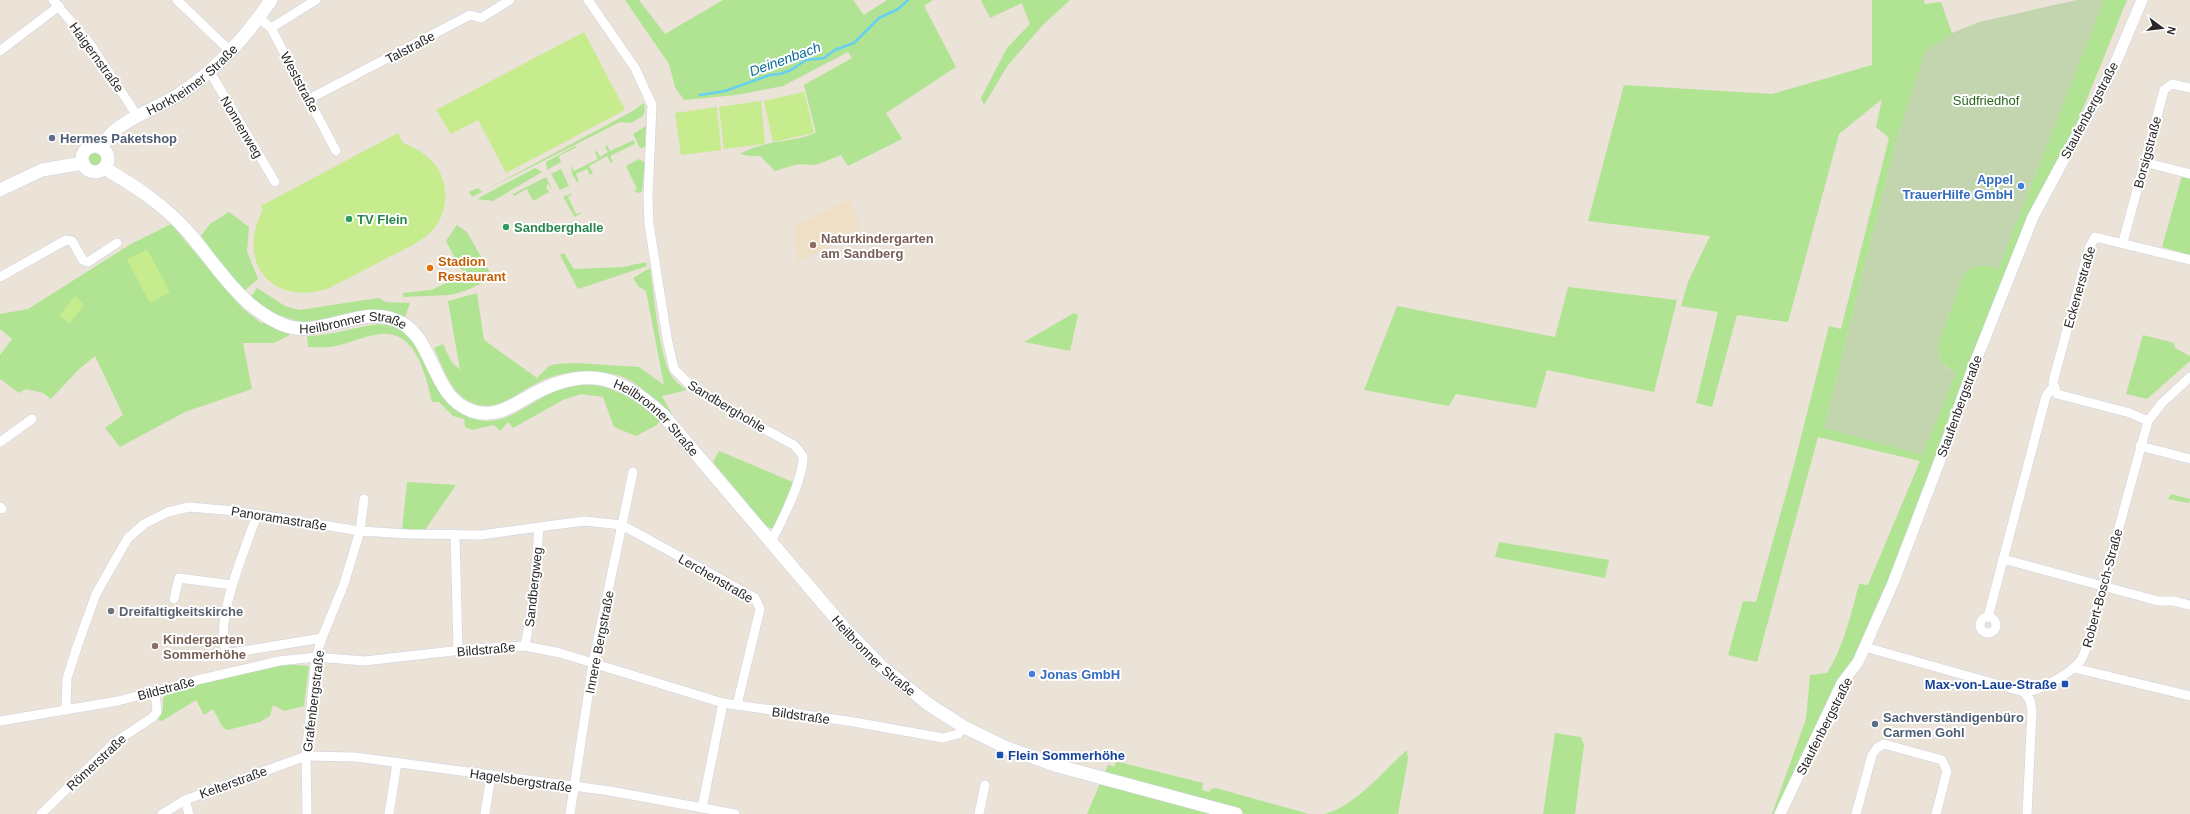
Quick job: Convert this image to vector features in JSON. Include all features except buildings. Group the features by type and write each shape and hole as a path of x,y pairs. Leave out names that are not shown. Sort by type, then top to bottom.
{"main road":[{"name":"Horkheimer Straße","path":"102,148 109,136 138,117 178,95 210,72 230,52 259,18 271,0"},
{"path":"95,146 102,148 108,158 104,168 99,172 92,172 86,169 83,163 83,156 86,150 95,146"},
{"path":"0,190 42,170 83,163"},
{"name":"Heilbronner Straße","path":"104,168 146,193 188,233 242,298 258,312 282,325 294,328 316,328 367,317 386,317 399,322 411,330 424,348 446,391 457,403 469,410 497,413 512,407 549,385 570,378 607,380 625,387 643,397 663,415 844,629 882,667 908,689 964,727 1007,748 1058,766 1236,814"}],"street":[{"path":"176,0 230,52"},
{"path":"272,28 316,0"},
{"name":"Talstraße","path":"309,99 470,15 481,18 510,0"},
{"name":"Sandberghohle","path":"591,0 635,68 652,105 648,204 649,224 667,338 674,369 692,387 734,413 794,445 803,456 800,472 780,526 770,543"},
{"name":"Staufenbergstraße","path":"1780,814 1842,683 1858,662 1907,548 1973,368 2033,217 2114,64 2142,0"},
{"path":"0,51 56,3"},
{"name":"Haigernstraße","path":"56,3 90,44 138,117"},
{"name":"Weststraße","path":"259,18 272,28 336,151"},
{"name":"Nonnenweg","path":"210,72 275,182"},
{"name":"Borsigstraße","path":"2123,242 2164,90 2172,84 2190,88"},
{"path":"2144,162 2190,174"},
{"name":"Eckenerstraße","path":"1988,617 2046,396 2053,387 2091,241 2098,236 2190,260"},
{"path":"0,277 66,240 72,241 83,260 88,262 117,243"},
{"name":"Robert-Bosch-Straße","path":"2024,692 2036,690 2074,668 2085,652 2148,421 2162,403 2190,377"},
{"path":"2053,387 2057,394 2130,413 2148,421"},
{"path":"0,442 32,419"},
{"path":"2140,446 2190,459"},
{"name":"Innere Bergstraße","path":"570,814 593,663 633,472"},
{"name":"Grafenbergstraße","path":"306,814 306,756 316,657 322,638 344,584 360,531 364,499"},
{"name":"Panoramastraße","path":"66,710 67,678 96,594 128,538 144,524 168,512 189,507 221,509 360,531 481,535 584,521 622,525"},
{"path":"257,515 232,585 223,629 223,642 226,651 231,653 322,638"},
{"name":"Lerchenstraße","path":"622,525 755,598 760,609 737,705"},
{"name":"Sandbergweg","path":"525,646 533,602 539,528"},
{"path":"455,534 458,651"},
{"path":"2004,559 2158,601 2173,601 2190,605"},
{"path":"174,599 179,578 232,585"},
{"name":"Bildstraße","path":"0,721 118,701 279,661 316,657 364,661 458,651 525,646 593,663 723,703 854,722 944,738 958,734 964,727"},
{"path":"1865,647 2024,692 2030,700 2032,711 2027,814"},
{"path":"2074,668 2190,696"},
{"name":"Römerstraße","path":"41,814 114,743 153,717 157,712 155,692"},
{"path":"702,808 723,703"},
{"path":"1856,814 1872,755 1877,748 1884,744 1942,760 1947,771 1936,814"},
{"name":"Hagelsbergstraße","path":"306,756 355,757 491,775 735,814"},
{"name":"Kelterstraße","path":"162,814 185,800 306,756"},
{"path":"389,814 397,763"},
{"path":"485,814 491,775"},
{"path":"979,814 985,785"},
{"path":"185,800 189,814"}],"shaded area":[{"name":"Naturkindergarten am Sandberg","path":"850,199 861,228 797,263 795,226"}],"green space":[{"path":"625,0 639,0 665,34 723,0 853,0 864,15 887,0 933,0 924,6 956,67 886,113 902,139 848,166 841,155 816,165 798,164 775,171 760,156 740,154 758,146 797,139 816,133 804,85 852,58 848,52 783,86 736,95 684,100 675,87 669,64"},
{"path":"981,0 1070,0 1043,25 1008,65 984,105 981,98 1007,48 1030,24 1022,3 990,18"},
{"path":"1872,0 1924,0 1925,4 1941,2 1952,33 1925,52 1897,139 1824,428 1956,373 1940,358 1938,344 1964,274 1973,267 1980,265 1998,269 2104,0 2127,0 1867,641 1786,814 1772,814 1806,719 1810,675 1827,673 1833,663 1846,630 1859,584 1868,585 1920,461 1818,437 1757,662 1728,655 1743,601 1756,602 1794,465 1829,326 1841,329 1889,138 1876,127 1882,99 1839,134 1788,322 1737,315 1712,407 1696,403 1718,312 1681,306 1688,282 1710,236 1588,221 1624,85 1772,94 1872,65"},
{"name":"Südfriedhof","path":"2077,0 2104,0 1998,269 1984,265 1976,266 1964,274 1938,344 1942,362 1956,373 1922,455 1824,428 1897,139 1925,52 1952,33 1979,22"},
{"path":"584,32 625,110 506,173 478,120 451,134 436,110"},
{"path":"804,92 814,133 773,142 764,101"},
{"path":"761,101 765,144 724,149 719,107"},
{"path":"644,103 645,110 643,116 631,123 620,122 484,191 631,112"},
{"path":"717,107 721,150 681,155 675,113"},
{"path":"646,126 645,147 640,148 633,134"},
{"path":"398,133 403,143 429,158 442,176 445,190 444,210 439,222 431,232 411,246 327,289 307,293 289,291 275,285 264,275 256,262 254,246 256,229 263,210 261,206"},
{"path":"634,140 635,144 610,156 613,162 611,163 607,156 589,166 593,173 590,175 587,169 576,174 579,181 577,182 572,174 571,165 574,171 598,159 595,152 597,151 600,157 608,152 605,147 607,145 610,151"},
{"path":"575,146 577,147 559,156 561,162 547,170 546,162"},
{"path":"95,152 102,157 103,160 98,167 95,168 88,163 87,160 92,153"},
{"path":"639,159 645,163 642,191 640,193 633,191 637,189 626,166"},
{"path":"535,168 542,172 493,201 477,199"},
{"path":"561,169 569,186 560,190 551,174"},
{"path":"2182,176 2190,178 2190,255 2162,247"},
{"path":"546,177 553,191 548,184 546,186 549,192 533,201 527,189 514,196 513,194"},
{"path":"478,188 482,192 472,197 469,192"},
{"path":"573,193 568,197 576,214 583,212 575,217 563,197"},
{"path":"229,212 249,227 247,251 258,279 244,291 226,271 201,236 210,224"},
{"path":"171,224 242,308 261,323 274,323 290,335 274,343 243,343 252,389 185,412 120,447 105,428 123,415 95,356 79,369 51,399 43,393 26,389 19,393 0,379 0,355 12,339 0,329 0,314 28,309 131,244"},
{"path":"457,225 467,232 493,278 465,291 450,295 403,297 403,293 431,290 464,275 446,241"},
{"path":"147,249 170,292 150,303 127,260"},
{"path":"564,253 573,268 576,269 623,267 646,262 647,266 578,289 560,255"},
{"path":"650,268 663,353 674,380 687,390 662,396 673,416 646,392 625,378 609,373 591,371 556,375 537,383 516,396 494,405 483,406 472,403 460,395 452,385 434,348 443,344 451,361 460,370 448,301 477,293 484,340 537,378 549,366 556,364 576,363 639,367 664,385 646,291 638,286 633,278"},
{"path":"1568,287 1677,300 1654,392 1547,370 1536,408 1456,394 1449,406 1364,390 1397,306 1555,337"},
{"path":"257,288 285,306 299,310 378,298 386,302 410,303 405,317 385,310 366,311 302,323 276,314 250,298"},
{"path":"75,296 84,305 69,324 60,315"},
{"path":"1074,313 1078,315 1070,351 1024,342"},
{"path":"378,324 396,328 412,340 439,390 452,405 469,417 483,421 508,417 557,390 570,386 595,385 619,392 630,398 660,420 657,425 636,436 614,427 603,397 581,394 563,400 513,428 508,422 500,431 494,425 472,430 465,427 464,419 453,416 439,402 432,402 417,356 411,346 402,339 392,334 380,334 335,346 308,347 307,336 325,335"},
{"path":"2143,335 2174,343 2175,348 2190,356 2190,361 2147,399 2126,394"},
{"path":"719,451 793,482 774,528 766,526 713,462"},
{"path":"407,482 456,485 425,530 402,530"},
{"path":"2171,494 2190,499 2189,503 2168,499"},
{"path":"1499,542 1609,560 1605,578 1495,557"},
{"path":"281,664 309,666 304,706 284,711 273,705 270,716 260,722 227,730 222,726 213,709 204,715 196,700 162,721 158,720 163,709 163,698 169,692"},
{"path":"1555,733 1581,737 1584,745 1575,814 1543,814"},
{"path":"1407,750 1408,759 1398,814 1324,814 1347,804 1358,796"},
{"path":"1119,762 1203,783 1202,790 1209,792 1211,789 1216,788 1309,814 1087,814 1108,765 1115,767 1115,763"}],"waterway":[{"name":"Deinenbach","path":"700,95 725,91 770,75 780,74 791,70 806,60 824,58 835,50 854,43 879,18 898,9 908,0"}],"place":[{"name":"Hermes Paketshop","path":"52,138"},
{"name":"Appel TrauerHilfe GmbH","path":"2021,186"},
{"name":"TV Flein","path":"349,219"},
{"name":"Sandberghalle","path":"506,227"},
{"name":"Naturkindergarten am Sandberg","path":"813,245"},
{"name":"Stadion Restaurant","path":"430,268"},
{"name":"Dreifaltigkeitskirche","path":"111,611"},
{"name":"Kindergarten Sommerhöhe","path":"155,646"},
{"name":"Jonas GmbH","path":"1032,674"},
{"name":"Max-von-Laue-Straße","path":"2065,684"},
{"name":"Sachverständigenbüro Carmen Gohl","path":"1875,724"},
{"name":"Flein Sommerhöhe","path":"1000,755"}]}
